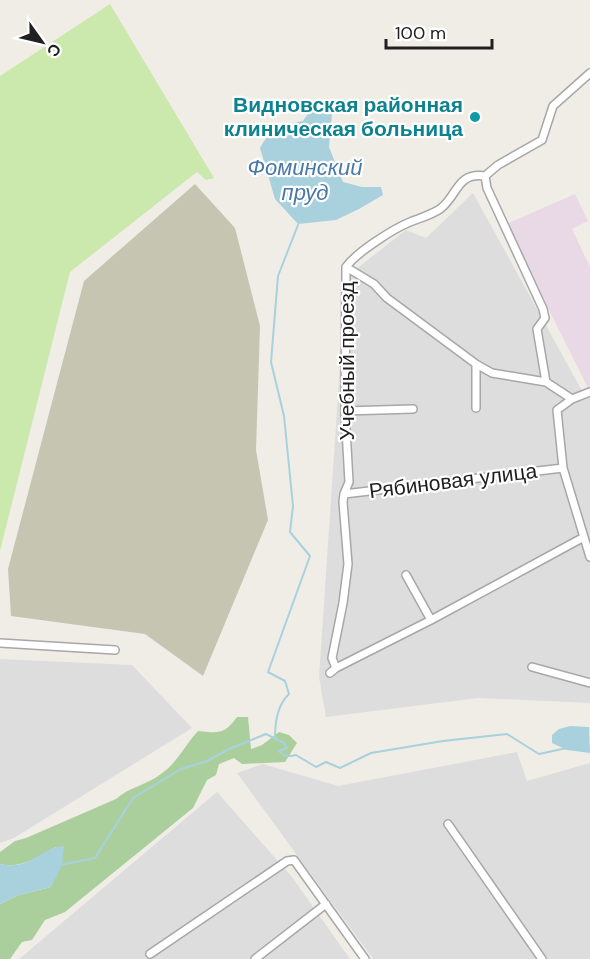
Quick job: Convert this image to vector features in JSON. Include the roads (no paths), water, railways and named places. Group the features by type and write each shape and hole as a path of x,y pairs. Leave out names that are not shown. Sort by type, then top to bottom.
{"street":[{"name":"Учебный проезд","path":"431,620 333,671 332,658 348,564 344,494 350,482 345,411 346,267 354,257 408,222 441,208 465,179 476,175 485,176 498,165 542,140 553,106 590,73"},
{"path":"485,176 487,188 543,309 545,318 537,329 546,382"},
{"path":"346,267 374,284 387,298 476,364 492,373 546,382 572,399"},
{"path":"476,364 476,408"},
{"path":"590,392 572,399 557,410 562,468 590,557"},
{"path":"345,411 412,409"},
{"name":"Рябиновая улица","path":"344,494 562,468"},
{"path":"406,575 431,620 584,537"},
{"path":"0,643 115,650"},
{"path":"532,667 590,684"},
{"path":"448,824 542,959"},
{"path":"150,954 287,861 294,860 365,959"},
{"path":"255,959 326,904"}],"water":[{"name":"Фоминский пруд","path":"314,105 332,114 329,147 343,182 362,187 381,187 383,195 336,220 298,224 275,199 260,148 277,128 303,121"},
{"path":"570,726 589,727 590,753 567,750 552,743 552,735 559,729"},
{"path":"64,846 62,865 51,887 19,895 0,904 0,864 20,864"}],"waterway":[{"path":"275,738 279,709 289,694 285,681 268,672 310,556 290,532 293,506 284,416 271,362 278,276 298,225"},
{"path":"60,865 95,858 133,798 181,769 207,761 266,734 284,743 287,748 279,751 282,754 296,755 316,767 326,762 340,768 371,753 443,741 507,734 539,754 567,748"}],"place":[{"name":"Видновская районная клиническая больница","path":"475,117"}]}
